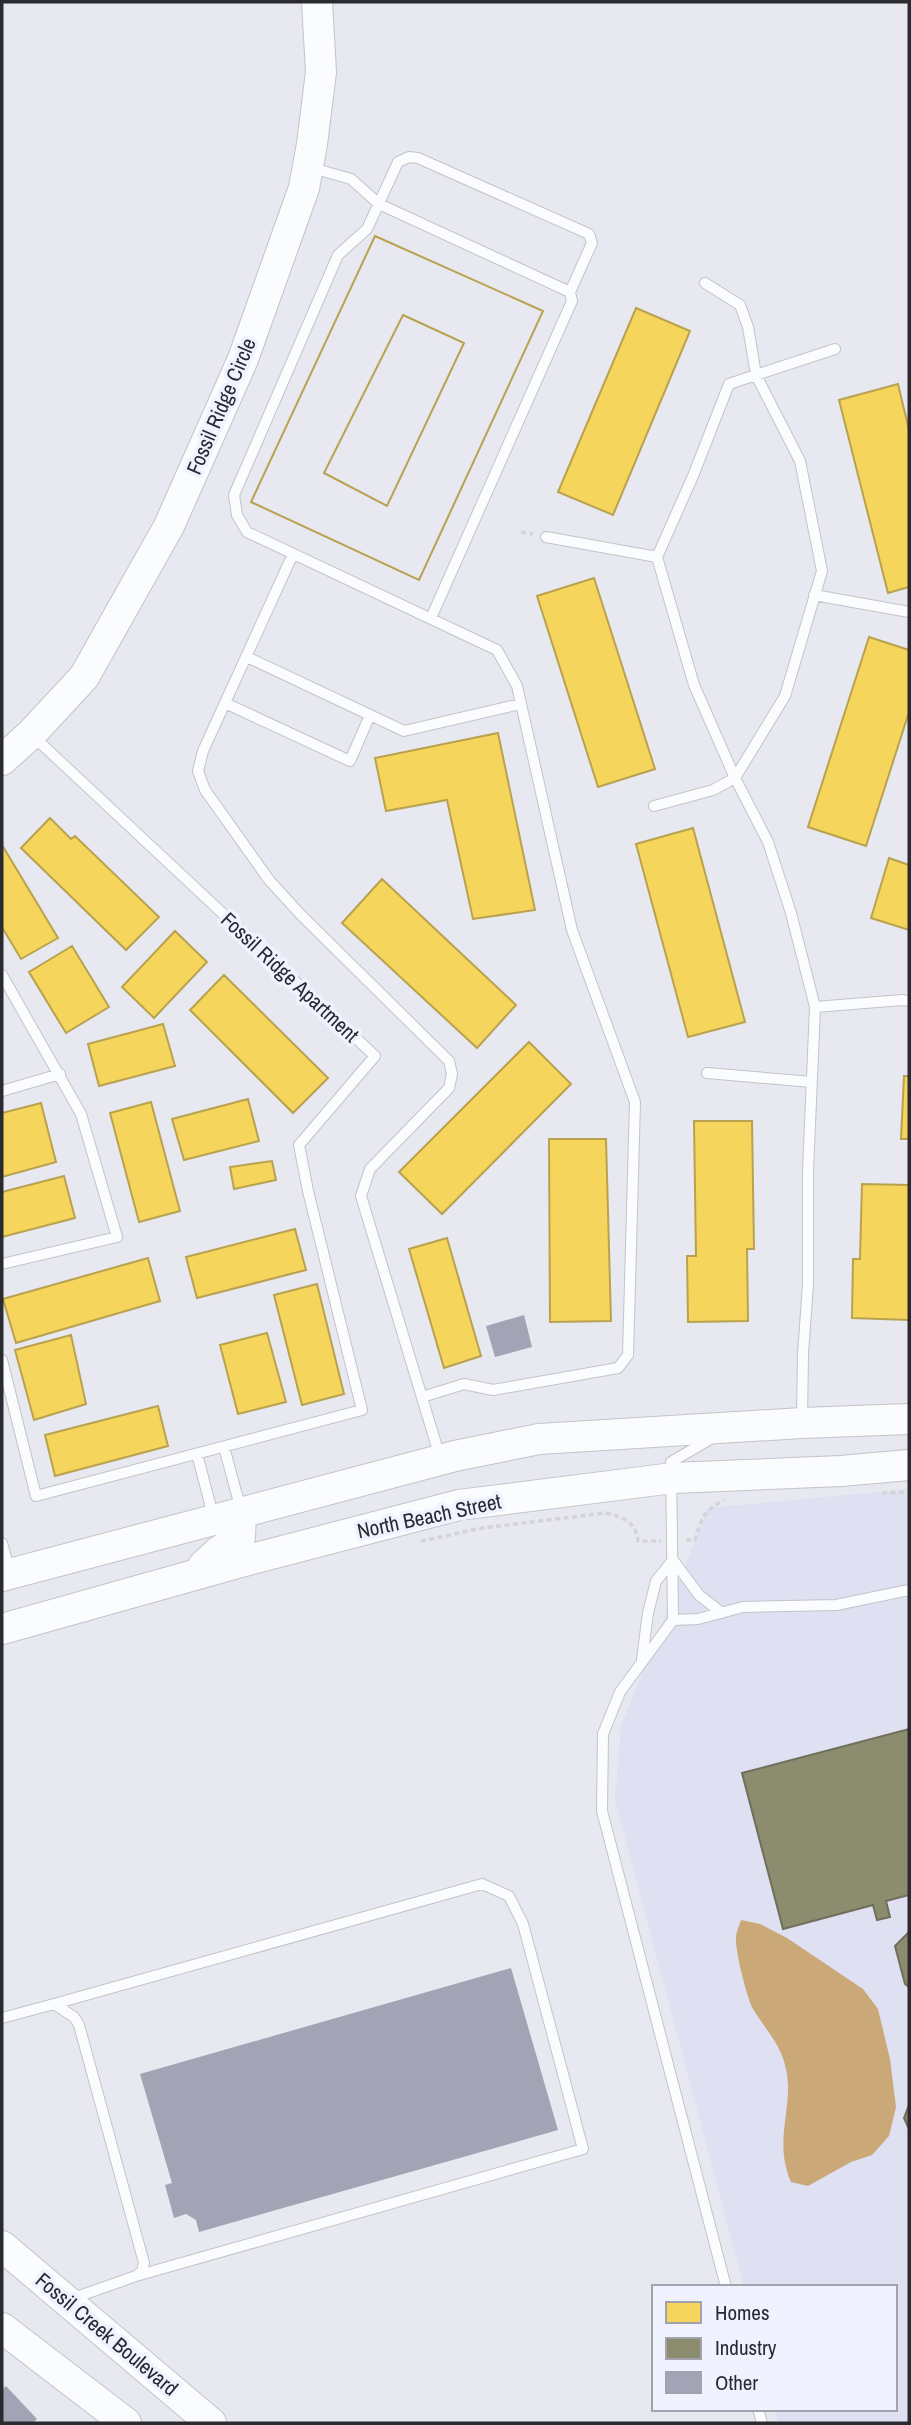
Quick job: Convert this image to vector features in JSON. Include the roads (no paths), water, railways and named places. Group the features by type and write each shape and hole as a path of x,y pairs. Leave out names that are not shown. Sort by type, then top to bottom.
{"main road":[{"name":"Fossil Ridge Circle","path":"2,760 31,734 83,677 169,526 243,359 304,188 321,72 317,2"},
{"path":"6,1575 441,1459 538,1440 730,1427 909,1419"},
{"name":"North Beach Street","path":"2,1629 459,1504 673,1478 841,1471 909,1465"},
{"path":"192,1576 218,1552 240,1538 228,1517"},
{"name":"Fossil Creek Boulevard","path":"2,2246 211,2423"},
{"path":"2,2329 126,2423"}],"lane":[{"path":"422,1397 464,1384 493,1390 618,1368 628,1355 635,1102 572,930 517,686 498,650 247,532 237,515 234,495 338,255 367,229 398,162 409,157 418,158 589,234 592,243 570,292 572,301 431,618"},
{"path":"308,167 351,179 379,204 570,292"},
{"path":"654,806 713,790 735,778 785,696 822,571 800,461 756,375 748,327 740,305 705,283"},
{"path":"802,1423 814,1007 791,913 768,842 735,778 694,685 657,557 693,476 729,384 835,349"},
{"path":"546,537 657,557"},
{"path":"293,554 203,751 198,771 205,790 270,880 301,915 449,1061 452,1074 449,1088 370,1169 361,1196 441,1459"},
{"path":"814,595 909,612"},
{"path":"247,657 404,731 520,704"},
{"path":"225,703 349,761 370,715"},
{"name":"Fossil Ridge Apartment","path":"2,1360 36,1496 362,1410 299,1145 375,1056 31,734"},
{"path":"2,975 81,1114 117,1237 2,1264"},
{"path":"814,1007 909,1001"},
{"path":"707,1073 811,1082"},
{"path":"2,1091 60,1074"},
{"path":"725,2285 603,1811 603,1734 620,1692 673,1620 671,1462 730,1427"},
{"path":"223,1447 228,1517"},
{"path":"197,1454 228,1517"},
{"path":"2,1543 6,1575"},
{"path":"673,1560 699,1595 722,1613"},
{"path":"642,1662 648,1613 656,1581 673,1560"},
{"path":"673,1620 698,1619 743,1607 836,1605 909,1590"},
{"path":"2,2018 482,1884 509,1896 523,1924 583,2149 136,2276 89,2291 82,2295 78,2309"},
{"path":"54,2004 74,2017 79,2025 144,2263 142,2271 136,2276"}]}
